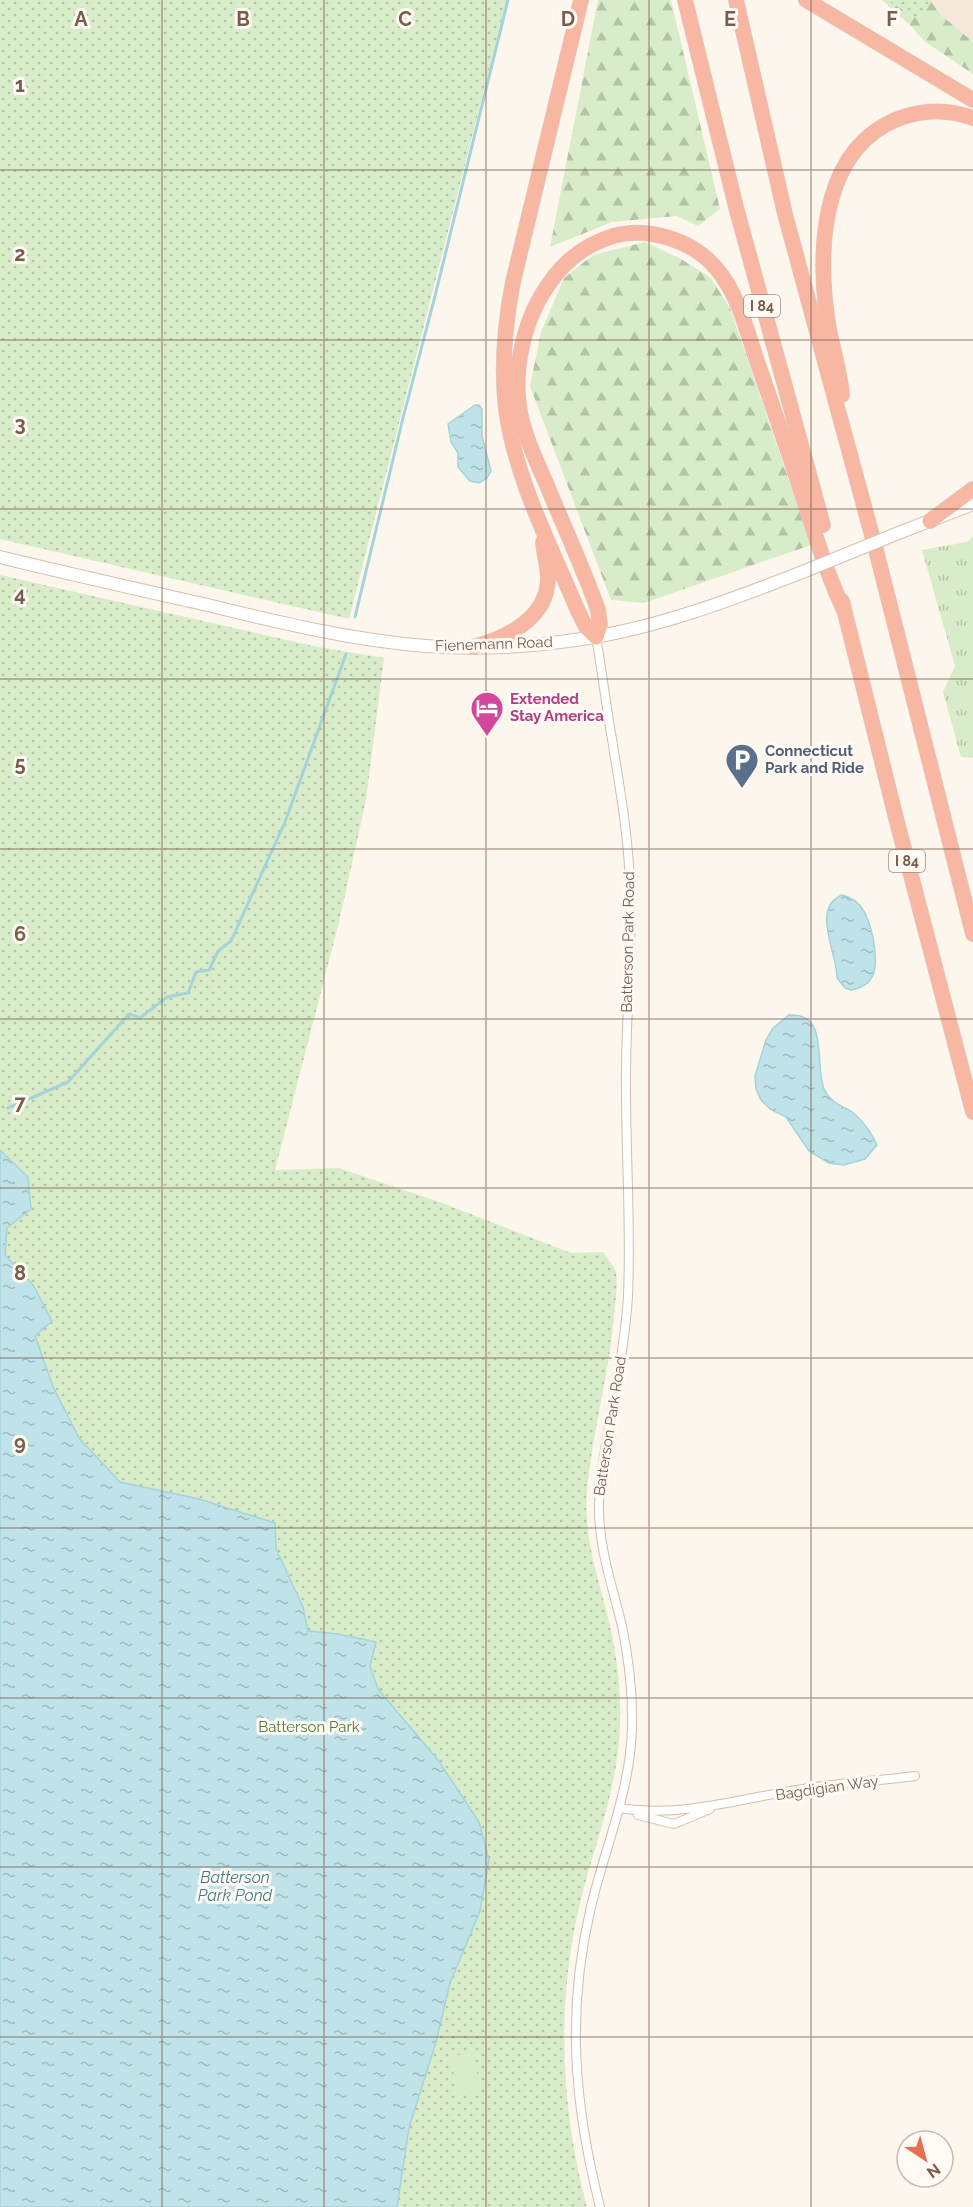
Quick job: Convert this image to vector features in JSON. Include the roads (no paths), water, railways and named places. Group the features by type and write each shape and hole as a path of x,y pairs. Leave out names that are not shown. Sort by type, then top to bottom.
{"highway":[{"path":"581,0 516,269 506,329 504,390 508,423 517,462 583,623 596,637 600,625 598,610 529,442 519,406 518,382 526,331 538,301 565,262 580,250 598,241 624,234 643,233 662,236 689,247 713,265 728,285 737,304 827,567 844,610"},
{"name":"I 84","path":"685,0 743,233 844,610 973,1112"},
{"path":"736,0 785,214 877,554 973,934"},
{"path":"806,0 973,100"},
{"path":"843,428 841,383 828,325 823,265 826,226 839,180 846,164 860,145 879,129 894,121 928,112 950,112 973,118"},
{"path":"930,520 973,489"},
{"path":"473,647 496,640 514,630 531,618 541,605 548,580 543,527"}],"main road":[{"name":"Fienemann Road","path":"0,557 321,631 407,644 473,647 539,644 596,637 690,613 805,571 973,504"}],"street":[{"name":"Batterson Park Road","path":"596,637 626,832 631,915 626,1075 627,1301 598,1512 604,1555 624,1638 632,1696 630,1760 621,1808 590,1911 576,2003 579,2108 584,2142 600,2207"},
{"name":"Bagdigian Way","path":"621,1808 662,1812 809,1788 915,1776"},
{"name":"Bagdigian Way","path":"621,1808 652,1820 674,1824 708,1810 739,1801"}],"water":[{"path":"475,405 479,405 482,409 482,436 491,471 487,478 479,483 470,481 458,467 458,453 451,442 448,424"},
{"path":"842,895 855,901 864,911 873,938 875,955 872,977 867,983 851,990 845,988 837,978 828,932 828,910 833,901"},
{"path":"789,1015 802,1016 810,1022 815,1031 821,1079 826,1093 832,1100 852,1112 875,1141 877,1145 865,1159 844,1165 829,1163 809,1151 786,1117 770,1109 761,1100 756,1089 755,1076 766,1040 773,1028"},
{"name":"Batterson Park Pond","path":"0,1150 28,1177 31,1209 7,1228 5,1255 33,1285 52,1321 35,1336 54,1389 79,1438 120,1482 199,1499 275,1523 276,1549 303,1607 308,1631 338,1634 376,1642 370,1666 378,1689 438,1760 479,1822 489,1860 480,1911 450,1983 436,2042 409,2128 397,2207 0,2207"}],"waterway":[{"path":"355,617 508,0"},
{"path":"8,1108 68,1082 129,1014 140,1018 167,997 188,993 196,972 209,970 218,951 231,941 285,822 346,654"}],"place":[{"name":"Extended Stay America","path":"487,737"},
{"name":"Connecticut Park and Ride","path":"742,789"}],"park label":[{"name":"Batterson Park","path":"309,1727"}]}
